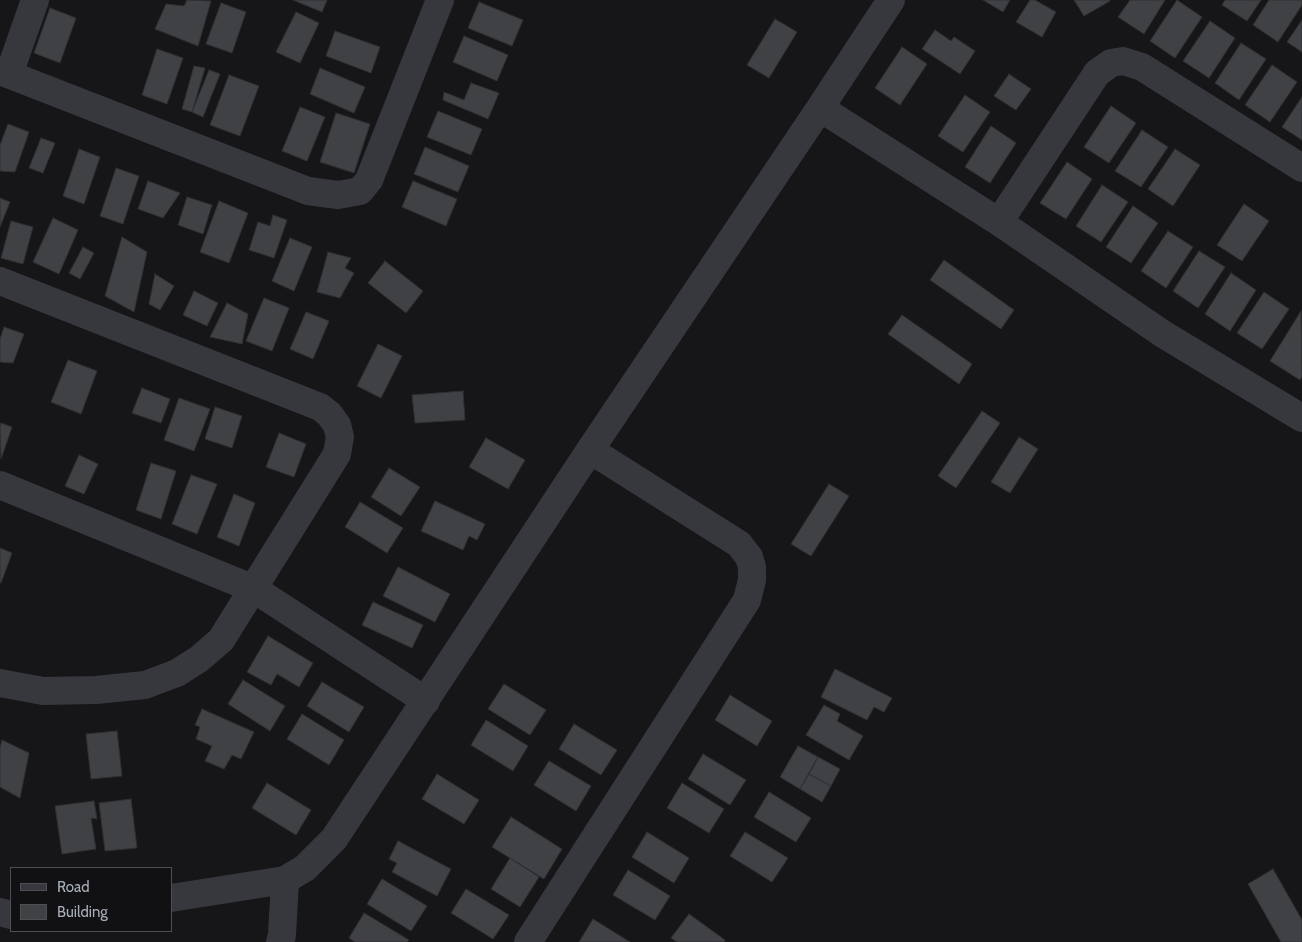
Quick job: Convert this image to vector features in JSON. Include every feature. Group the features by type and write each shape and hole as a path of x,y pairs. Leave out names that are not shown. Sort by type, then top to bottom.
{"street":[{"path":"35,0 4,73 308,191 338,195 360,191 369,180 440,0"},
{"path":"172,898 285,880 305,868 334,839 590,450 891,0"},
{"path":"999,222 1097,73 1117,62 1123,61 1142,67 1302,168"},
{"path":"820,108 999,222 1163,334 1302,418"},
{"path":"0,282 320,407 337,425 340,437 337,454 222,640 178,673 145,685 96,690 43,690 0,684"},
{"path":"528,942 747,600 752,580 752,567 749,557 738,544 590,450"},
{"path":"0,485 254,588 426,701"},
{"path":"280,942 285,880"}],"building":[{"path":"187,0 211,1 198,46 155,29 166,4 184,6"},
{"path":"293,0 327,0 322,12"},
{"path":"983,0 1010,0 1003,12"},
{"path":"1030,0 1035,0 1056,12 1042,37 1016,22"},
{"path":"1074,0 1110,0 1110,1 1084,16"},
{"path":"1130,0 1165,0 1144,34 1118,17"},
{"path":"1177,0 1202,17 1175,58 1150,41"},
{"path":"1225,0 1261,0 1247,21 1222,5"},
{"path":"1269,0 1302,0 1302,5 1278,42 1253,25"},
{"path":"479,2 523,20 512,46 468,28"},
{"path":"221,3 246,12 232,53 206,44"},
{"path":"50,8 76,18 60,63 34,53"},
{"path":"296,12 319,23 300,63 276,52"},
{"path":"775,19 797,32 769,78 747,65"},
{"path":"1302,20 1302,52 1287,42"},
{"path":"1210,21 1235,38 1209,78 1183,61"},
{"path":"935,30 951,41 954,37 975,51 960,74 922,49"},
{"path":"335,31 380,47 371,73 326,56"},
{"path":"464,36 508,55 497,81 453,62"},
{"path":"1241,43 1266,59 1239,100 1215,83"},
{"path":"902,47 927,64 900,105 875,88"},
{"path":"157,49 183,58 167,104 142,95"},
{"path":"1272,65 1297,82 1270,122 1245,105"},
{"path":"194,66 205,68 192,112 182,109"},
{"path":"320,68 365,87 354,113 310,94"},
{"path":"209,70 220,74 203,117 192,112"},
{"path":"1009,74 1031,89 1016,110 994,96"},
{"path":"229,75 259,86 240,136 210,125"},
{"path":"471,83 499,93 488,119 443,100 444,92 464,100"},
{"path":"965,95 990,112 963,152 938,136"},
{"path":"1302,97 1302,140 1282,127"},
{"path":"1111,106 1136,123 1109,163 1084,147"},
{"path":"300,107 325,117 307,161 282,151"},
{"path":"438,111 482,129 471,155 427,137"},
{"path":"336,113 370,124 354,173 320,162"},
{"path":"8,124 29,132 15,172 0,171 0,145"},
{"path":"991,126 1016,143 990,183 965,167"},
{"path":"1142,130 1168,147 1141,187 1115,171"},
{"path":"41,138 55,143 43,173 29,168"},
{"path":"425,147 469,166 458,192 414,174"},
{"path":"79,149 100,157 84,204 63,196"},
{"path":"1175,149 1200,165 1173,206 1148,189"},
{"path":"1067,162 1092,179 1066,219 1040,203"},
{"path":"116,168 139,176 123,224 100,216"},
{"path":"148,181 180,193 163,218 138,209"},
{"path":"413,181 457,199 446,226 402,207"},
{"path":"1102,185 1128,202 1101,242 1076,226"},
{"path":"187,197 212,205 203,234 178,225"},
{"path":"0,198 10,202 0,227"},
{"path":"219,201 248,213 229,263 200,252"},
{"path":"1244,204 1269,221 1242,261 1217,245"},
{"path":"1133,206 1158,223 1131,263 1106,247"},
{"path":"273,215 287,220 274,258 249,250 258,222 270,226"},
{"path":"53,218 78,230 59,274 33,262"},
{"path":"11,221 33,227 23,264 1,258"},
{"path":"1168,231 1193,247 1166,288 1141,271"},
{"path":"122,237 147,252 134,312 105,296"},
{"path":"290,238 312,247 294,291 272,281"},
{"path":"83,247 94,253 80,279 69,273"},
{"path":"1199,251 1225,267 1198,308 1173,291"},
{"path":"328,252 351,258 345,268 354,273 340,298 317,292"},
{"path":"944,260 1014,310 1001,329 930,280"},
{"path":"385,261 423,291 406,313 368,283"},
{"path":"1231,273 1256,290 1230,331 1205,314"},
{"path":"155,274 174,286 160,310 149,304"},
{"path":"194,291 218,303 207,326 183,315"},
{"path":"1264,292 1289,309 1262,349 1237,333"},
{"path":"264,298 289,308 272,351 246,341"},
{"path":"227,303 248,314 242,344 210,337"},
{"path":"1301,311 1302,376 1300,380 1270,361"},
{"path":"306,312 329,321 313,359 290,349"},
{"path":"902,315 972,364 959,384 888,334"},
{"path":"4,327 24,334 13,363 0,362 0,339"},
{"path":"378,344 402,356 381,398 357,386"},
{"path":"68,360 97,371 81,414 51,402"},
{"path":"142,388 170,399 161,423 132,413"},
{"path":"463,391 465,420 415,423 412,395"},
{"path":"179,398 210,409 194,451 164,440"},
{"path":"215,407 242,416 232,448 205,439"},
{"path":"982,411 1000,423 956,488 938,476"},
{"path":"1,423 12,427 1,459 0,427"},
{"path":"279,433 306,444 294,477 266,467"},
{"path":"1019,437 1038,449 1010,493 991,482"},
{"path":"486,438 525,460 508,489 469,467"},
{"path":"79,455 98,464 84,494 65,486"},
{"path":"151,463 176,471 161,519 136,510"},
{"path":"389,468 420,487 401,516 371,497"},
{"path":"191,475 217,484 197,534 172,524"},
{"path":"829,484 849,496 811,556 791,544"},
{"path":"234,494 255,503 239,546 217,537"},
{"path":"435,501 485,524 477,540 469,536 463,550 421,531"},
{"path":"360,502 403,528 387,553 345,527"},
{"path":"0,548 12,553 1,583 0,583"},
{"path":"398,567 450,594 435,622 383,596"},
{"path":"373,602 423,625 412,648 362,625"},
{"path":"268,636 313,663 299,687 277,674 271,685 247,672"},
{"path":"835,669 892,698 884,712 874,707 867,720 821,697"},
{"path":"243,680 285,706 270,731 228,704"},
{"path":"322,682 364,707 349,732 307,706"},
{"path":"504,684 546,710 530,735 488,709"},
{"path":"730,695 772,721 757,746 715,720"},
{"path":"824,705 840,714 837,721 863,736 849,760 806,735"},
{"path":"202,709 254,732 241,759 232,755 224,769 205,761 212,746 196,739 200,727 195,725"},
{"path":"302,714 344,740 329,765 287,739"},
{"path":"486,720 528,746 513,771 471,745"},
{"path":"574,724 617,750 601,775 559,749"},
{"path":"117,731 122,776 91,779 86,734"},
{"path":"2,740 29,753 20,798 0,787 0,748"},
{"path":"798,746 818,757 800,789 780,777"},
{"path":"703,754 746,780 730,805 688,779"},
{"path":"818,757 840,769 831,786 809,774"},
{"path":"549,761 591,786 576,811 534,785"},
{"path":"437,774 479,800 464,824 422,799"},
{"path":"809,774 831,786 822,802 800,789"},
{"path":"267,783 311,810 296,835 252,808"},
{"path":"682,783 724,809 709,833 667,808"},
{"path":"769,792 811,818 796,842 754,817"},
{"path":"131,799 137,848 105,851 99,803"},
{"path":"94,801 97,819 91,818 96,849 62,854 55,806"},
{"path":"511,817 562,849 544,879 492,847"},
{"path":"647,832 689,858 674,883 632,857"},
{"path":"745,832 788,858 772,882 730,856"},
{"path":"398,841 451,869 437,896 392,872 397,863 389,859"},
{"path":"510,858 539,877 520,907 491,889"},
{"path":"1273,869 1302,920 1302,942 1281,942 1248,884"},
{"path":"628,870 670,896 655,920 613,895"},
{"path":"382,879 427,906 411,931 367,904"},
{"path":"466,889 509,915 493,939 451,913"},
{"path":"364,913 409,940 407,942 355,942 349,938"},
{"path":"689,914 725,940 724,942 677,942 671,938"},
{"path":"593,919 630,942 579,942"}]}
